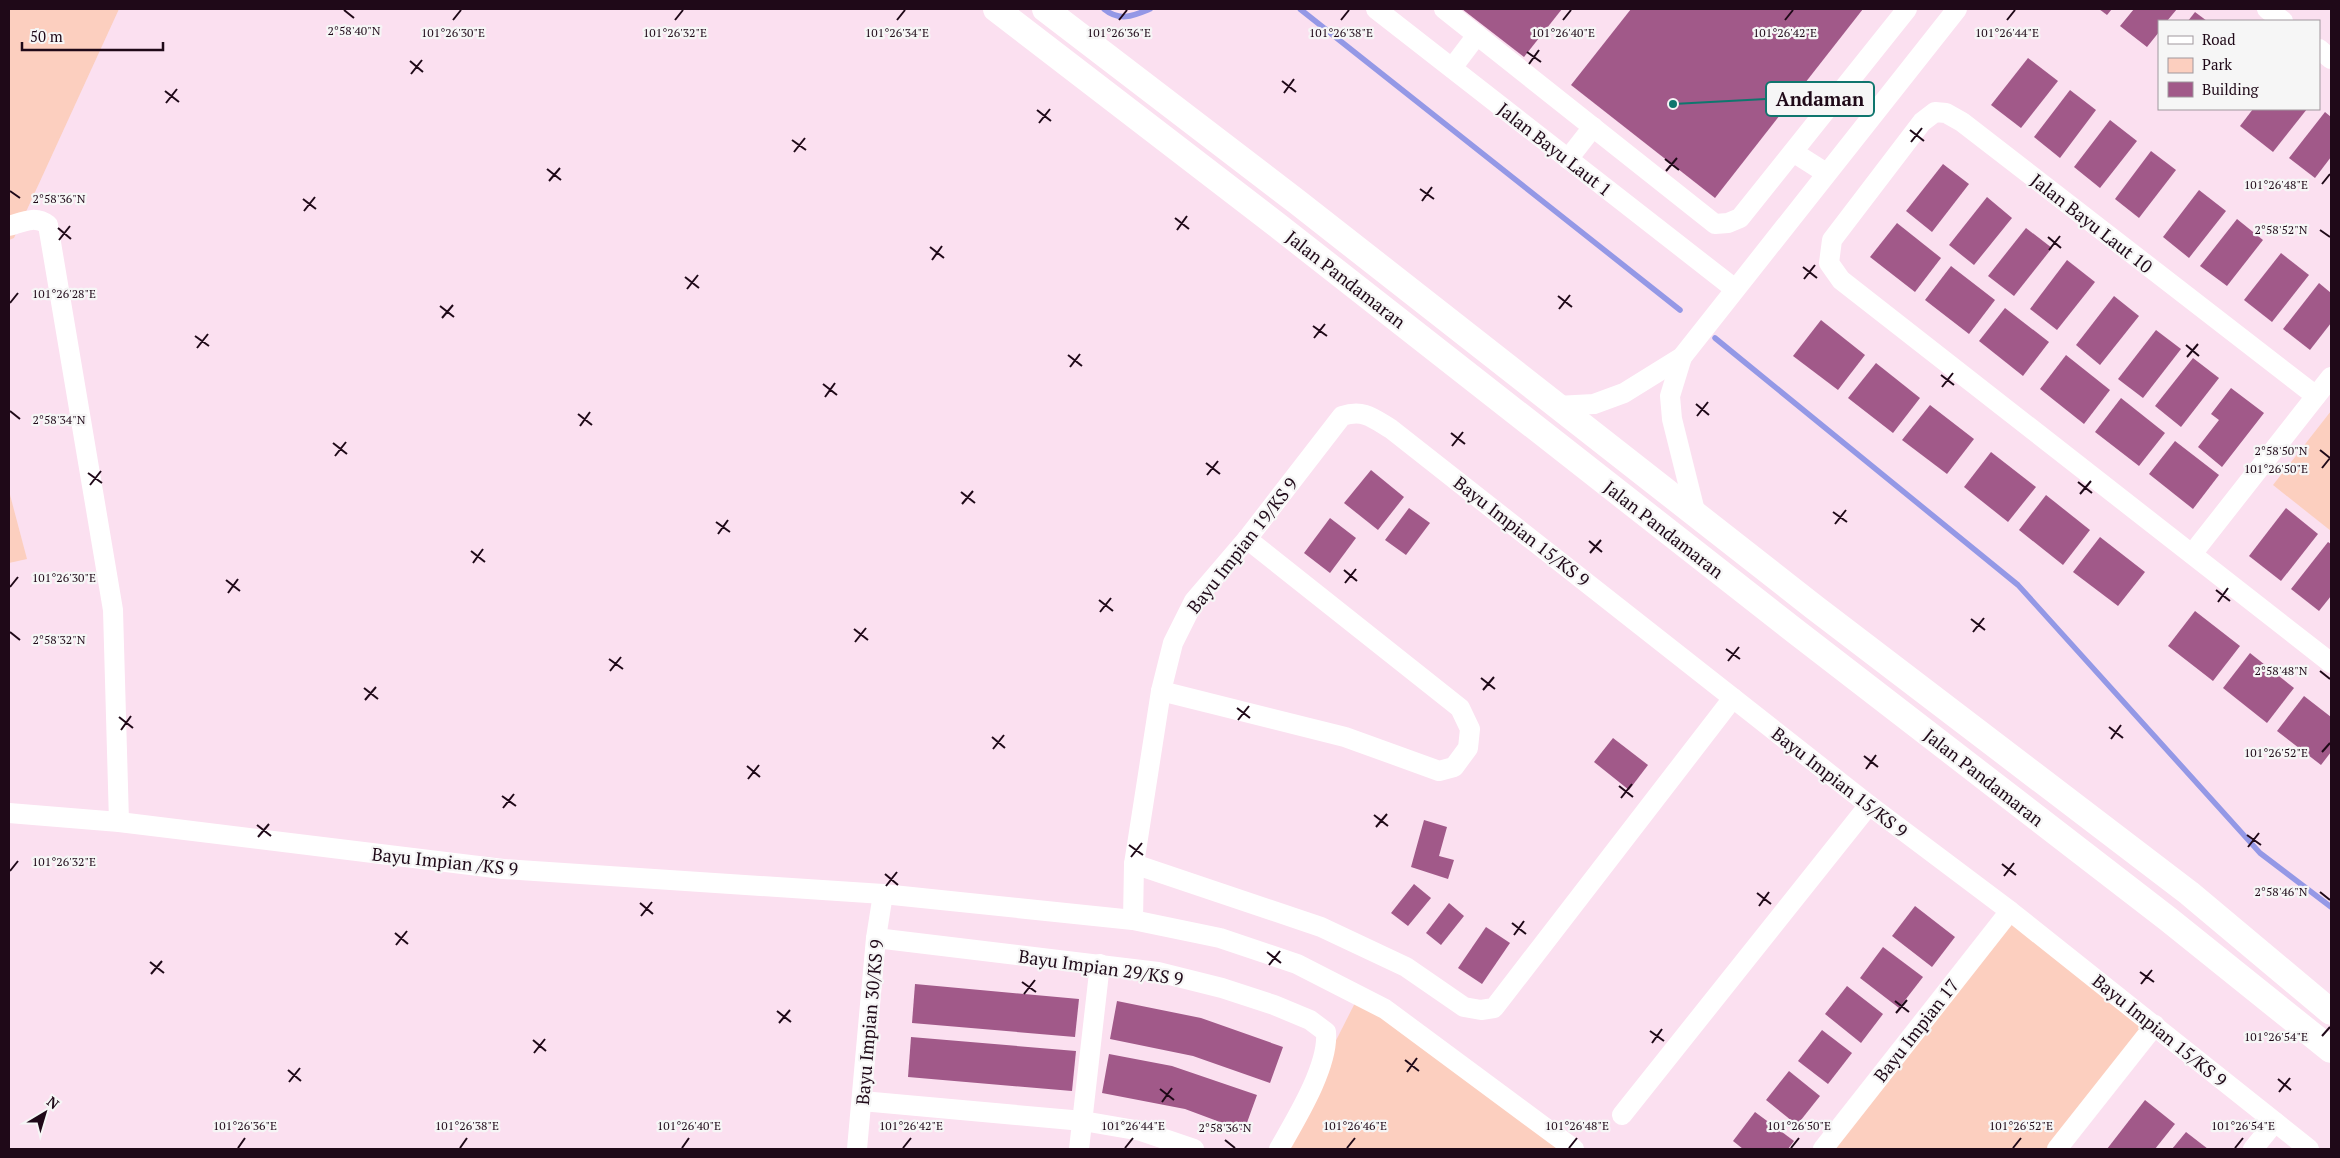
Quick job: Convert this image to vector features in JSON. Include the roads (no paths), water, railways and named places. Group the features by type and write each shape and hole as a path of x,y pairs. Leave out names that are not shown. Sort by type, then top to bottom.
{"main road":[{"name":"Jalan Pandamaran","path":"996,9 1277,225 1780,619 2168,919 2331,1050"},
{"name":"Jalan Pandamaran","path":"1045,9 1304,207 1696,515 2189,893 2331,1012"}],"street":[{"name":"Jalan Bayu Laut 1","path":"1376,9 1735,289"},
{"path":"1444,9 1715,224 1728,223 1740,218 1907,9"},
{"path":"1557,406 1594,404 1624,394 1682,357 1957,9"},
{"path":"2267,9 2282,20"},
{"path":"1452,68 1477,35"},
{"path":"2320,50 2331,59"},
{"name":"Jalan Bayu Laut 10","path":"2316,396 1962,122 1946,113 1935,112 1922,122 1832,240 1829,263 1841,280 2331,663"},
{"path":"1568,159 1593,127"},
{"path":"1793,152 1826,173"},
{"path":"9,226 33,219 41,220 48,225 113,610 119,822"},
{"path":"1682,357 1670,396 1672,420 1696,515"},
{"path":"2192,554 2331,376"},
{"name":"Bayu Impian 19/KS 9","path":"1133,920 1134,864 1161,691 1173,643 1194,600 1247,539 1342,416 1354,412 1370,416"},
{"name":"Bayu Impian 15/KS 9","path":"1370,416 1391,429 1869,805 2010,911 2309,1149"},
{"path":"1161,691 1345,737 1439,771 1454,767 1468,748 1470,729 1460,708 1247,539"},
{"path":"1134,864 1321,927 1406,967 1464,1007 1481,1010 1494,1008 1733,698"},
{"path":"1622,1114 1869,805"},
{"name":"Bayu Impian /KS 9","path":"9,813 119,822 503,869 884,894 1133,920 1220,938 1297,964 1376,1004 1510,1100 1574,1149"},
{"name":"Bayu Impian 30/KS 9","path":"857,1149 876,938 884,894"},
{"name":"Bayu Impian 17","path":"1823,1149 2010,911"},
{"name":"Bayu Impian 29/KS 9","path":"876,938 1158,972 1215,986 1310,1020 1326,1032 1325,1053 1302,1108 1279,1149"},
{"path":"1079,1149 1100,964"},
{"path":"2057,1149 2155,1025"},
{"path":"862,1101 1083,1121 1141,1131 1194,1149"},
{"path":"2253,1149 2275,1122"}],"waterway":[{"path":"1104,9 1121,17 1132,16 1150,9"},
{"path":"1300,9 1680,310"},
{"path":"1715,338 2018,585 2260,853 2331,907"}],"place":[{"name":"Andaman","path":"1673,104"}]}
